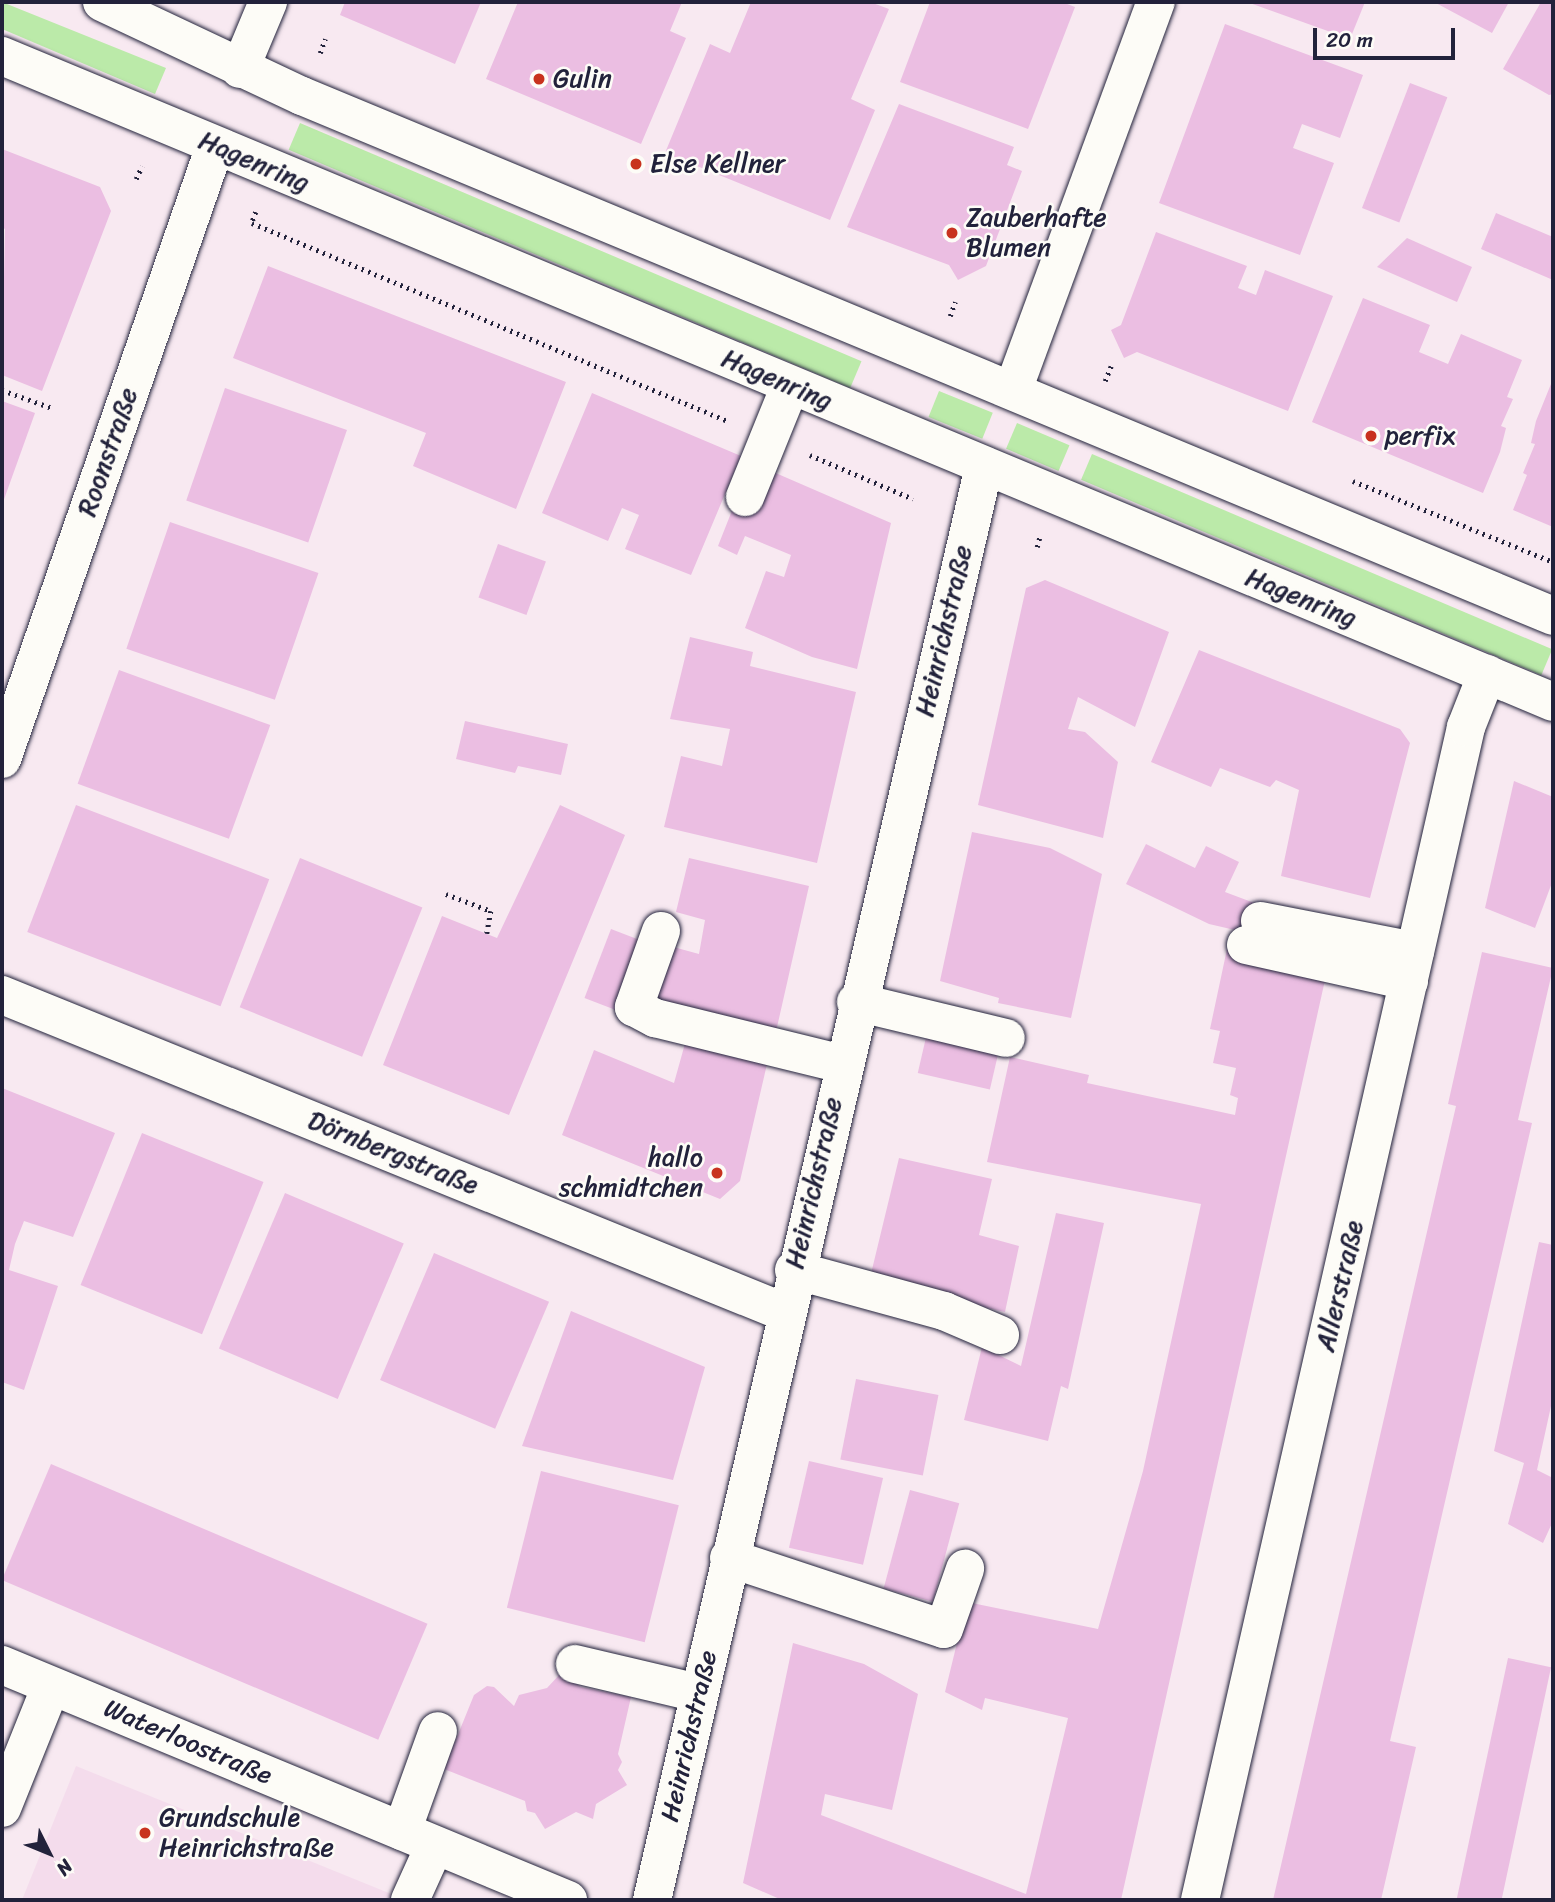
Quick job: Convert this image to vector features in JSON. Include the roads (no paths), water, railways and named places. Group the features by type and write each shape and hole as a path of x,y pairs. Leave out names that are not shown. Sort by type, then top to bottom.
{"street":[{"path":"102,2 240,69 1553,616"},
{"path":"240,69 268,2"},
{"path":"1013,390 1156,2"},
{"name":"Hagenring","path":"2,56 1553,702"},
{"name":"Roonstraße","path":"2,759 215,146"},
{"path":"745,497 790,386"},
{"name":"Heinrichstraße","path":"652,1900 856,1002 984,467"},
{"name":"Allerstraße","path":"1200,1900 1466,727 1487,674"},
{"path":"661,931 635,1007 667,1021 842,1065"},
{"path":"1253,933 1412,966"},
{"name":"Dörnbergstraße","path":"2,995 785,1312"},
{"path":"856,1002 1006,1038"},
{"path":"794,1270 943,1311 1000,1335"},
{"path":"729,1558 944,1629 965,1569"},
{"path":"575,1664 698,1693"},
{"name":"Waterloostraße","path":"2,1665 568,1900"},
{"path":"2,1808 51,1686"},
{"path":"410,1900 418,1838 438,1731"}],"place":[{"name":"Gulin","path":"539,79"},
{"name":"Else Kellner","path":"636,164"},
{"name":"Zauberhafte Blumen","path":"952,233"},
{"name":"perfix","path":"1371,436"},
{"name":"hallo schmidtchen","path":"717,1173"},
{"name":"Grundschule Heinrichstraße","path":"145,1833"}]}
